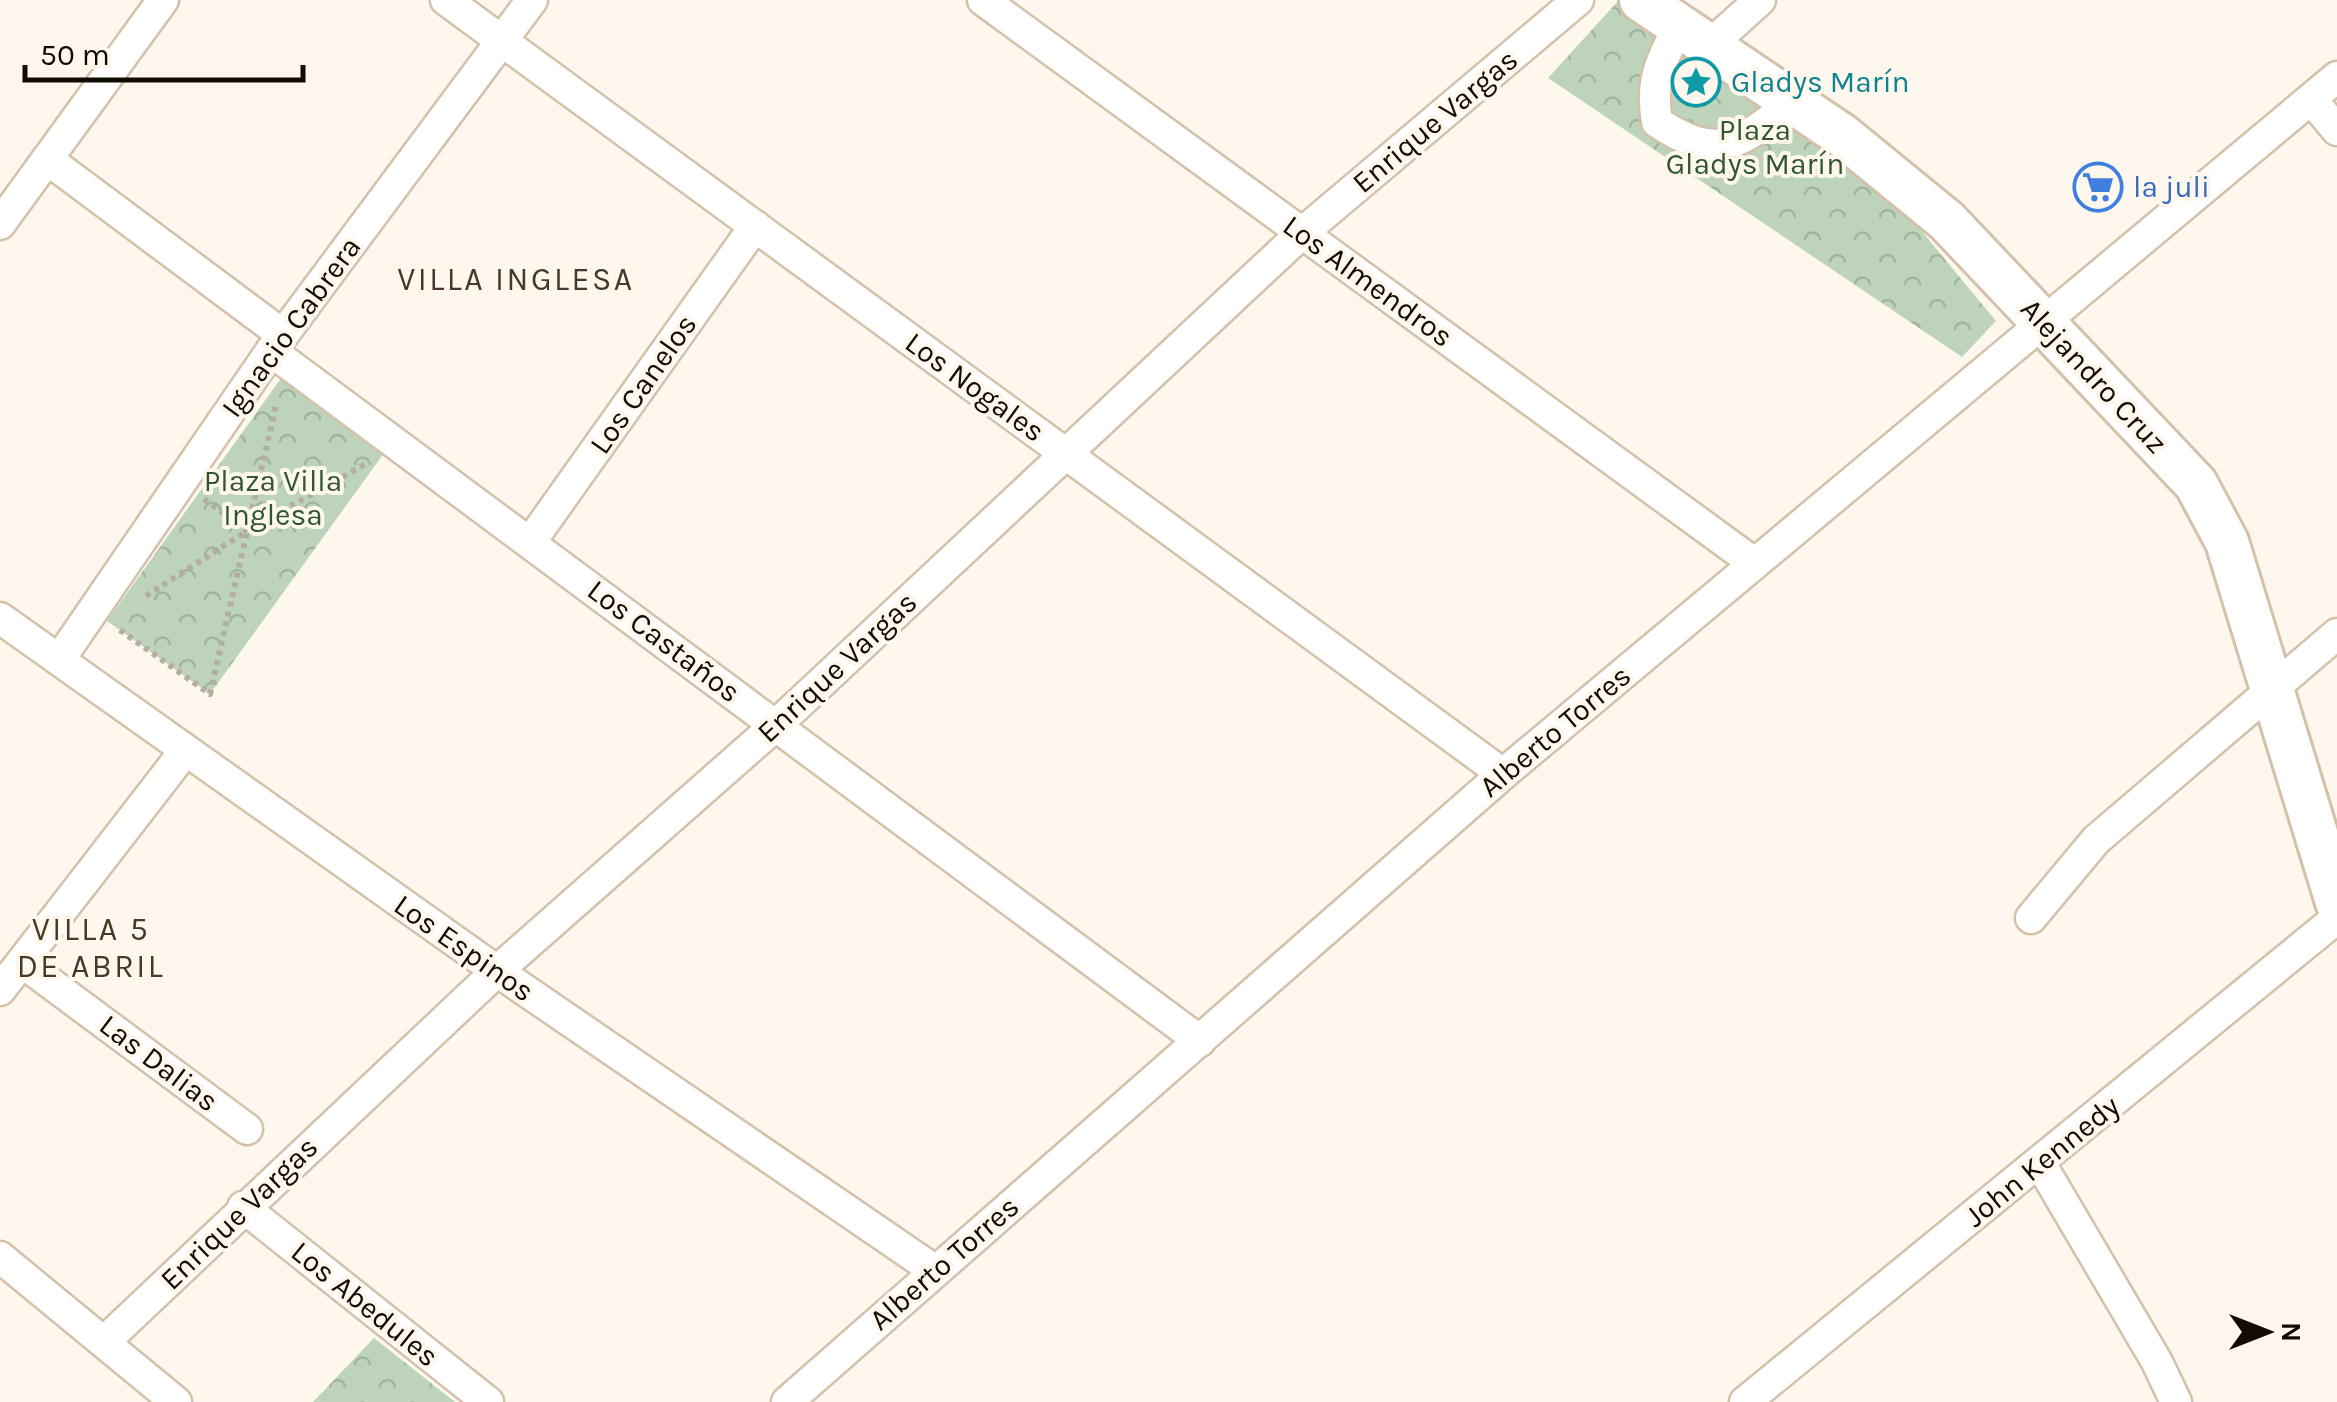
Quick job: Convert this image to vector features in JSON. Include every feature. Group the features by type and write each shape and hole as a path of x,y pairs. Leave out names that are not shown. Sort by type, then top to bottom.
{"main road":[{"name":"Alejandro Cruz","path":"1641,0 1794,102 1948,221 2196,484 2213,509 2227,542 2268,689 2337,902"}],"street":[{"path":"0,224 163,0"},
{"name":"Los Nogales","path":"446,0 1503,774"},
{"name":"Ignacio Cabrera","path":"59,660 277,343 532,0"},
{"name":"Los Almendros","path":"983,0 1754,563"},
{"name":"Enrique Vargas","path":"104,1342 497,971 775,726 1302,233 1578,0"},
{"path":"1760,0 1695,35 1656,67 1652,92 1658,122 1704,147 1732,146 1794,102"},
{"name":"Alberto Torres","path":"787,1402 1503,774 2337,77"},
{"path":"2311,99 2337,130"},
{"name":"Los Castaños","path":"48,159 531,541 1200,1041"},
{"name":"Los Canelos","path":"531,541 755,226"},
{"name":"Los Espinos","path":"0,618 497,971 934,1270"},
{"path":"2031,918 2096,840 2268,689 2337,634"},
{"path":"0,990 185,751"},
{"name":"John Kennedy","path":"1745,1402 2337,918"},
{"name":"Las Dalias","path":"22,962 248,1129"},
{"path":"2040,1164 2157,1362 2176,1402"},
{"name":"Los Abedules","path":"243,1207 488,1402"},
{"path":"0,1256 176,1402"}],"path":[{"path":"107,621 210,694 278,396"},
{"path":"138,601 248,531 384,453"},
{"path":"198,494 248,531"}],"green space":[{"name":"Plaza Gladys Marín","path":"1619,0 1641,0 1843,136 1996,321 1962,357 1548,78"},
{"name":"Plaza Villa Inglesa","path":"282,377 384,453 210,694 107,621"},
{"path":"374,1338 455,1402 313,1402"}],"place":[{"name":"Gladys Marín","path":"1696,82"},
{"name":"la juli","path":"2098,187"}],"district":[{"name":"VILLA INGLESA","path":"516,279"},
{"name":"VILLA 5 DE ABRIL","path":"91,948"}]}
